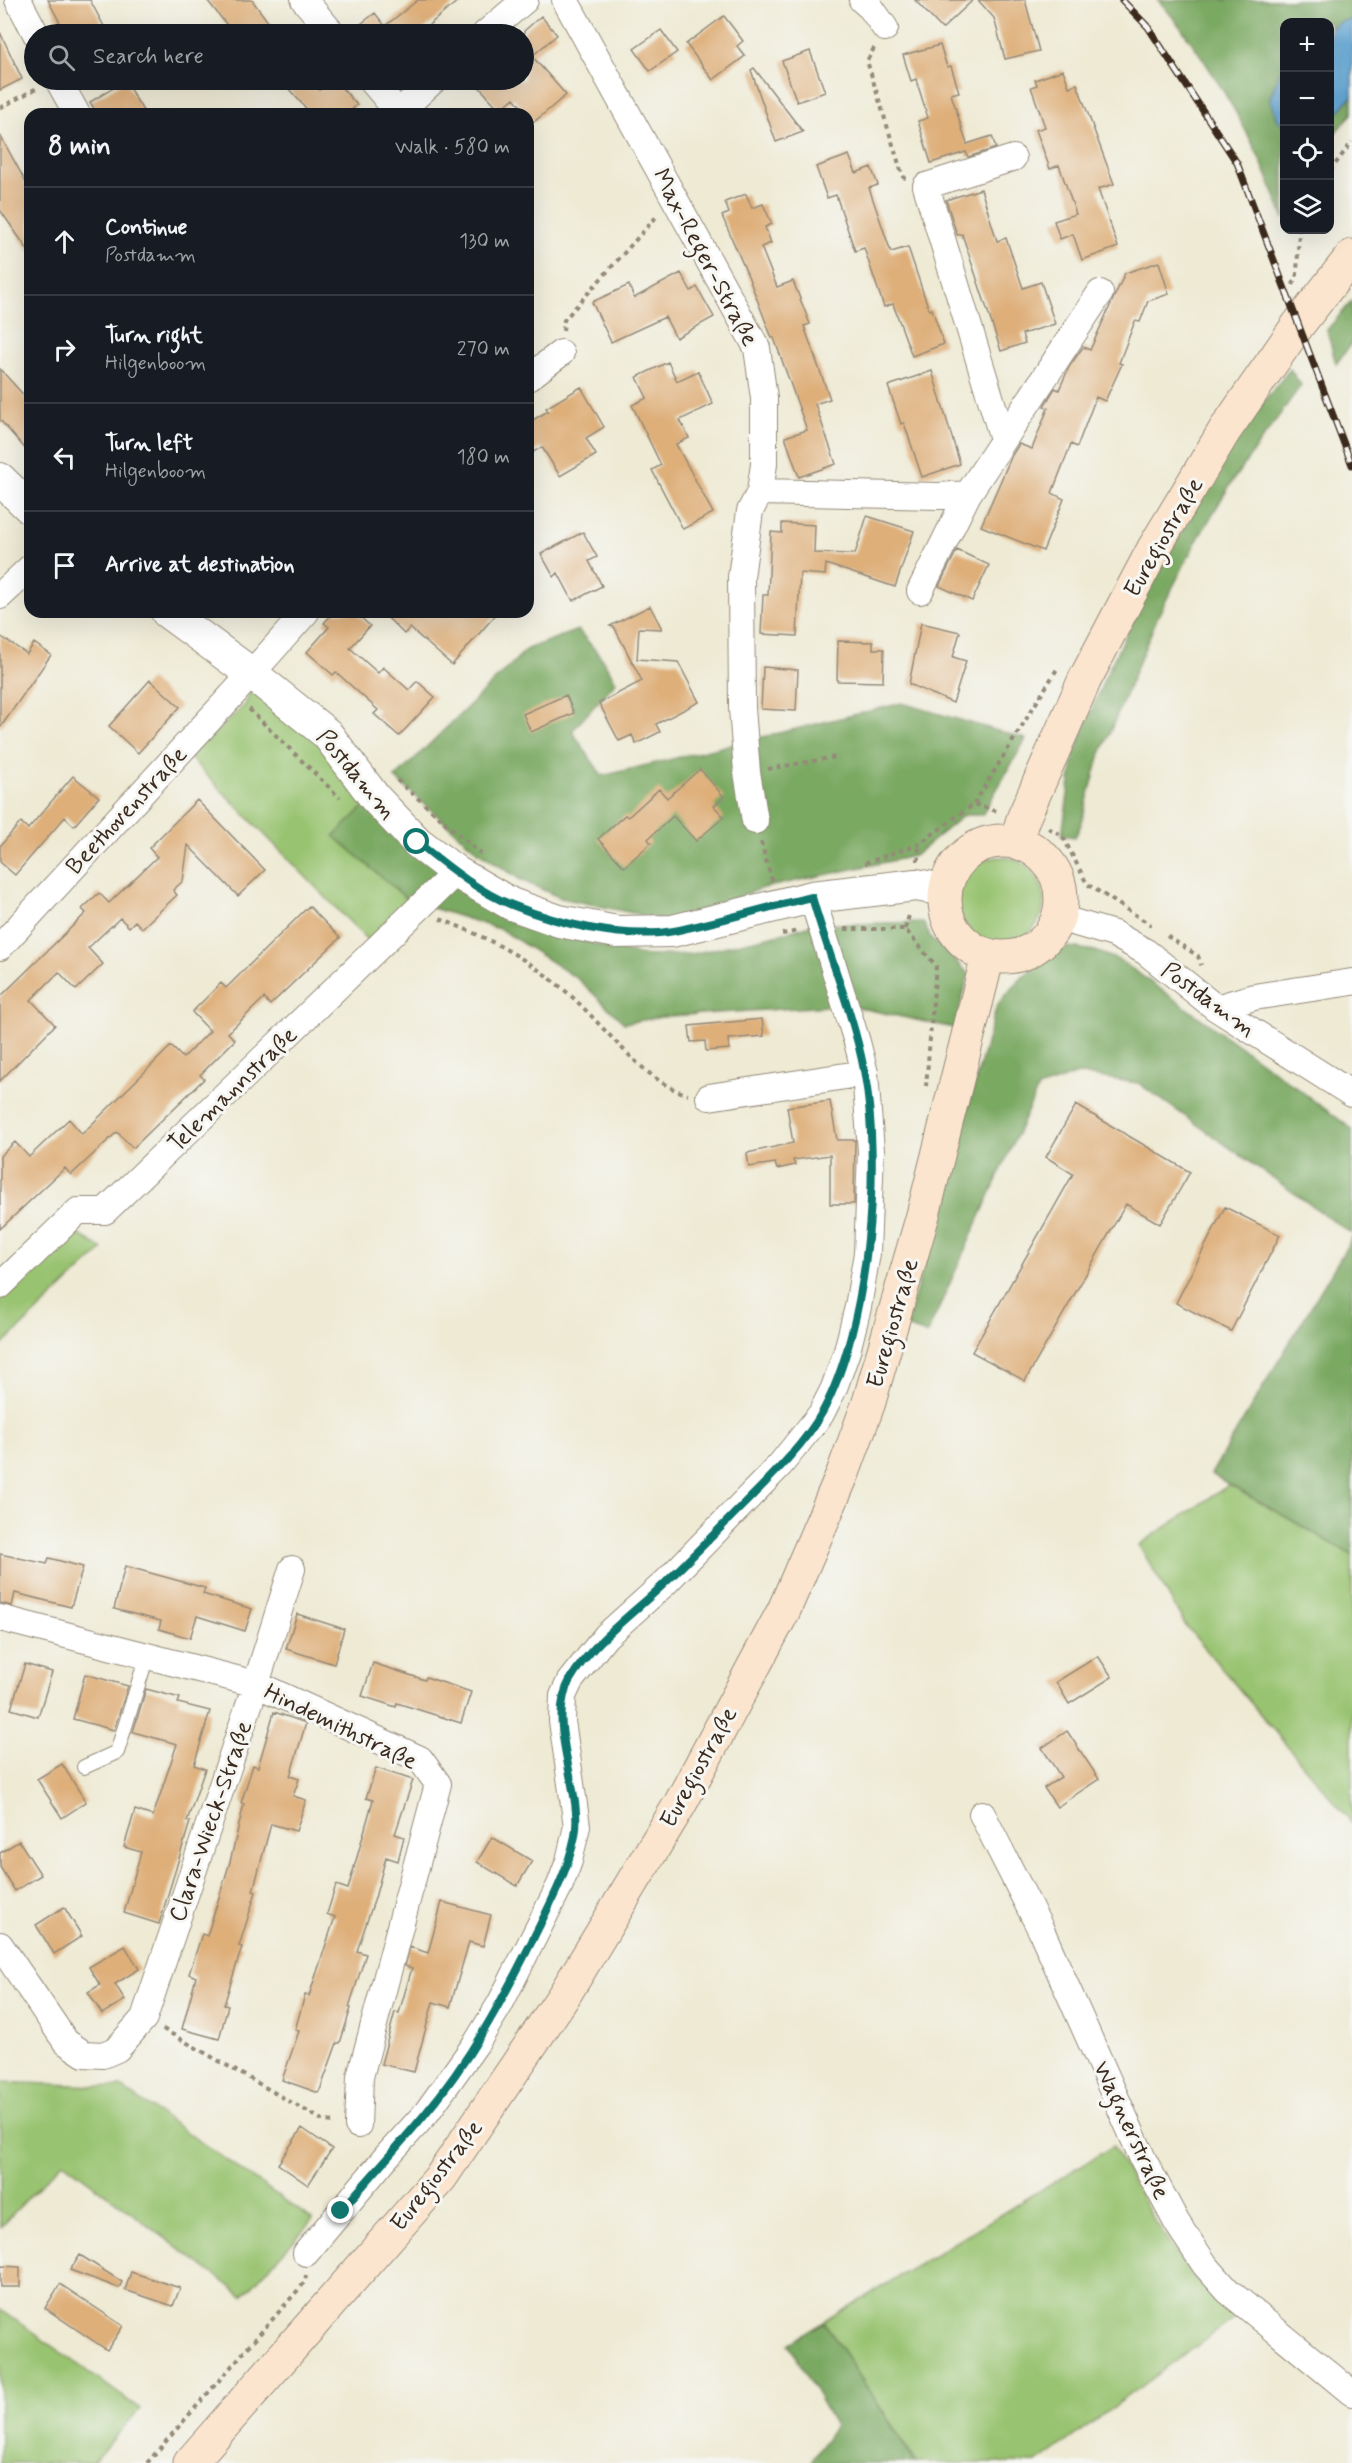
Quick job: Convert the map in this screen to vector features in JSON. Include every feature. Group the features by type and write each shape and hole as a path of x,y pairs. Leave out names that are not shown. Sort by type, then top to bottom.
{"main road":[{"name":"Euregiostraße","path":"1020,831 1084,679 1154,548 1225,430 1298,325 1352,256"},
{"path":"1020,831 1048,863 1058,879 1061,899 1059,918 1050,933 1030,950 1005,958 988,956 972,949 958,938 944,907 944,890 951,871 962,856 978,845 1020,831"},
{"name":"Euregiostraße","path":"190,2463 441,2177 569,1987 680,1804 784,1610 843,1473 869,1402 923,1215 988,956"}],"street":[{"path":"18,0 31,24"},
{"path":"304,0 324,24"},
{"path":"497,24 525,0"},
{"name":"Max-Reger-Straße","path":"565,0 757,348 764,398 764,464 760,492 750,511 741,576 742,708 747,772 755,821"},
{"path":"862,0 871,8 885,28"},
{"path":"58,90 72,108"},
{"path":"379,90 394,108"},
{"path":"403,108 423,90"},
{"path":"1003,439 926,186 1013,158"},
{"path":"920,591 968,494 1100,292"},
{"path":"534,373 561,353"},
{"path":"0,479 24,502"},
{"path":"760,492 939,496 968,494"},
{"path":"0,596 24,574"},
{"name":"Postdamm","path":"175,618 250,673 327,735 375,798 417,842 456,872 511,904 559,921 617,932 672,931 780,919 812,897 916,885 944,890"},
{"name":"Beethovenstraße","path":"0,946 300,618"},
{"name":"Telemannstraße","path":"0,1286 78,1211 105,1211 456,872"},
{"path":"306,2253 427,2112 477,2042 500,2004 560,1885 569,1862 577,1826 562,1720 563,1696 570,1681 606,1636 666,1582 780,1465 821,1414 834,1388 847,1351 858,1307 867,1253 872,1151 865,1073 812,897"},
{"name":"Postdamm","path":"1059,918 1114,934 1146,952 1216,1008 1352,1094"},
{"path":"1216,1008 1254,997 1352,982"},
{"path":"709,1097 865,1073"},
{"name":"Clara-Wieck-Straße","path":"137,2027 256,1684 292,1569"},
{"name":"Hindemithstraße","path":"0,1618 256,1684 420,1759 438,1784 360,2077 358,2125"},
{"name":"Wagnerstraße","path":"982,1814 1041,1930 1143,2159 1177,2223 1204,2265 1228,2292 1352,2393"},
{"path":"0,1945 66,2042 84,2054 103,2055 117,2049 137,2027"}],"lane":[{"path":"84,1767 117,1752 147,1656"}],"path":[{"path":"885,28 867,61 903,177 926,186"},
{"path":"0,108 35,90"},
{"path":"1334,165 1352,142"},
{"path":"561,353 564,320 675,197"},
{"path":"245,705 345,804"},
{"path":"747,772 836,757"},
{"path":"395,778 486,857"},
{"path":"864,863 919,844 974,804 1020,831 1042,825 1062,836 1087,884 1152,926"},
{"path":"755,821 780,919 821,928 905,929 936,966 925,1090"},
{"path":"417,910 471,930 527,961 565,990 612,1038 660,1081 685,1094 709,1097"},
{"path":"1161,932 1198,956 1201,967"},
{"path":"137,2027 324,2121 358,2125"},
{"path":"147,2463 305,2282 306,2253"}],"green space":[{"path":"1158,0 1352,0 1352,19 1334,26 1334,18 1280,18 1278,120 1280,122 1280,209 1260,159 1236,112 1212,72"},
{"path":"1352,96 1352,114 1334,134 1334,116"},
{"path":"1352,301 1352,343 1336,364 1327,330"},
{"path":"1290,369 1301,385 1233,480 1196,542 1158,616 1098,761 1080,827 1075,837 1062,835 1074,755 1105,677 1139,608 1236,436"},
{"path":"578,630 601,657 616,682 572,731 602,776 902,703 1026,739 982,815 964,815 914,856 763,888 671,921 561,898 521,880 477,851 395,778 527,649"},
{"path":"256,677 456,872 377,950 189,757 245,705"},
{"path":"377,794 554,932 608,948 648,956 692,954 781,934 810,925 923,922 931,938 969,974 954,1028 846,1005 669,1016 624,1023 578,979 502,930 408,900 334,836"},
{"path":"1001,857 1018,860 1032,869 1041,883 1044,900 1041,917 1032,931 1018,940 1001,943 984,940 970,931 961,917 958,900 961,883 970,869 984,860"},
{"path":"1069,947 1095,951 1121,961 1352,1129 1352,1234 1138,1083 1078,1074 1038,1088 927,1334 906,1327 997,1005 1030,971"},
{"path":"57,1231 78,1234 103,1249 0,1347 0,1286"},
{"path":"1352,1238 1352,1555 1211,1474"},
{"path":"1229,1485 1352,1555 1352,1823 1186,1626 1139,1545"},
{"path":"0,2082 121,2087 313,2220 243,2296 63,2162 0,2227"},
{"path":"1113,2146 1154,2220 1190,2273 1235,2318 1037,2463 917,2463 824,2322"},
{"path":"0,2309 140,2409 92,2463 0,2463"},
{"path":"824,2322 917,2463 810,2463 835,2426 789,2344"}],"water":[{"path":"1352,19 1352,96 1334,116 1334,26"},
{"path":"1280,73 1280,122 1270,98"}],"building":[{"path":"48,0 90,0 103,24 61,24"},
{"path":"207,0 252,0 270,24 226,24"},
{"path":"418,0 459,0 430,24 388,24"},
{"path":"915,0 973,0 942,29"},
{"path":"978,0 1025,0 1039,51 1005,59 994,18"},
{"path":"375,13 383,24 361,24"},
{"path":"541,16 557,35 534,54 534,24 532,24"},
{"path":"724,16 743,41 737,46 745,56 713,80 686,44"},
{"path":"661,30 677,52 650,71 634,49"},
{"path":"0,32 22,79 0,90"},
{"path":"940,45 947,67 951,66 959,92 951,94 967,144 992,136 996,148 968,157 966,152 931,163 918,121 928,118 916,79 911,81 903,55"},
{"path":"810,51 825,92 797,102 782,61"},
{"path":"534,58 566,95 534,122 534,108 522,108 514,98 502,108 498,108 482,90 534,90"},
{"path":"754,68 803,132 776,142 751,70"},
{"path":"1063,70 1069,87 1077,84 1114,184 1098,189 1118,247 1082,260 1073,234 1060,239 1054,221 1076,214 1059,165 1050,169 1036,130 1045,127 1031,87 1037,85 1035,80"},
{"path":"110,90 130,90 141,108 94,108 90,102"},
{"path":"290,90 344,90 357,105 354,108 306,108"},
{"path":"0,135 24,179 24,244 0,210"},
{"path":"849,155 856,173 871,167 878,185 869,188 891,252 908,247 929,310 932,309 944,344 912,356 893,304 884,307 864,248 855,251 836,195 827,198 816,167"},
{"path":"981,189 997,241 1006,238 1023,288 1041,282 1055,324 1022,334 1025,343 1001,351 962,234 957,235 946,200"},
{"path":"746,194 752,208 763,204 772,224 765,227 771,243 761,247 777,287 793,281 810,324 804,326 830,399 815,404 836,464 799,477 785,437 807,430 774,338 772,338 722,216 729,213 725,202"},
{"path":"1159,262 1169,294 1148,301 1140,322 1135,321 1119,363 1122,364 1105,401 1096,397 1077,447 1071,444 1052,493 1064,499 1043,551 981,526 1012,455 1019,444 1032,449 1048,408 1044,406 1055,388 1059,390 1069,367 1083,347 1090,350 1125,273"},
{"path":"681,273 691,291 697,287 714,317 676,338 665,317 611,342 592,302 629,285 634,298"},
{"path":"668,362 677,381 698,371 713,404 680,420 689,438 676,444 713,513 683,529 652,470 661,465 632,405 647,398 637,377"},
{"path":"0,369 24,395 24,447 0,420"},
{"path":"932,371 960,464 922,477 904,423 901,424 888,386"},
{"path":"581,387 604,427 586,438 596,455 560,476 542,447 534,452 534,419 548,411 546,408"},
{"path":"867,516 914,531 895,587 826,564 825,575 800,573 797,636 761,634 763,595 768,595 771,532 782,533 782,523 815,525 814,553 855,554"},
{"path":"583,532 597,557 589,561 602,586 573,601 558,573 554,577 541,554"},
{"path":"957,550 989,565 972,601 939,586"},
{"path":"650,606 662,629 639,628 637,659 678,662 699,702 656,724 660,732 636,744 632,735 619,741 599,703 642,681 614,627 610,626"},
{"path":"329,618 361,618 370,626 350,648 378,673 383,667 409,690 417,681 435,697 399,736 374,714 378,710 336,672 333,675 307,652 329,627 324,623"},
{"path":"388,618 493,618 452,665 410,628 404,634"},
{"path":"921,623 960,632 953,657 966,661 953,703 909,684"},
{"path":"0,636 27,654 34,643 51,655 0,728"},
{"path":"838,641 873,642 873,649 884,649 883,682 837,681"},
{"path":"763,667 798,670 796,711 761,709"},
{"path":"150,680 180,707 138,753 109,726"},
{"path":"566,695 574,713 531,732 523,714"},
{"path":"700,769 724,797 714,806 724,817 696,841 673,816 648,839 651,843 624,867 598,839 625,815 628,817 659,789 667,798"},
{"path":"73,776 99,797 74,826 65,817 15,875 0,862 0,846 21,822 28,829"},
{"path":"197,800 265,870 238,896 188,845 183,881 173,890 177,895 142,928 135,921 129,927 120,918 88,948 103,964 76,990 59,972 31,1000 55,1025 0,1081 0,997 86,913 82,909 99,893 109,903 157,857 149,848"},
{"path":"309,906 340,938 270,1005 264,998 228,1033 235,1040 200,1075 204,1079 133,1148 117,1132 71,1175 65,1168 0,1229 0,1156 15,1142 29,1157 69,1119 82,1134 171,1046 183,1058 210,1031 192,1012 221,983 226,988"},
{"path":"762,1019 764,1036 728,1039 729,1049 706,1051 705,1041 691,1042 689,1026"},
{"path":"830,1101 837,1140 855,1140 854,1204 830,1204 830,1155 793,1160 795,1165 777,1169 775,1163 749,1167 747,1153 793,1143 787,1107"},
{"path":"1076,1105 1190,1172 1160,1224 1126,1204 1025,1381 972,1352 1073,1174 1046,1157"},
{"path":"1225,1207 1280,1235 1231,1331 1176,1303"},
{"path":"0,1554 47,1564 49,1558 83,1567 71,1607 15,1593 12,1606 0,1603"},
{"path":"125,1566 205,1588 203,1594 252,1609 245,1631 197,1616 190,1638 159,1629 161,1621 114,1609"},
{"path":"297,1614 344,1629 334,1664 286,1649"},
{"path":"1098,1656 1112,1677 1069,1704 1056,1682"},
{"path":"373,1663 471,1692 461,1723 397,1703 396,1707 362,1696"},
{"path":"25,1664 52,1672 38,1717 11,1709"},
{"path":"85,1674 128,1686 114,1730 73,1719"},
{"path":"146,1689 180,1698 178,1703 210,1711 194,1765 205,1769 187,1821 190,1822 159,1924 124,1913 141,1852 124,1847 135,1810 153,1816 177,1744 133,1732"},
{"path":"274,1712 306,1723 290,1776 299,1779 293,1796 306,1800 296,1831 271,1824 253,1891 256,1892 239,1946 242,1947 224,2005 228,2006 219,2039 182,2029 196,1977 189,1974 202,1934 207,1936 230,1862 244,1804 241,1803 253,1765 258,1767"},
{"path":"1067,1731 1099,1779 1057,1807 1044,1788 1061,1777 1042,1748"},
{"path":"62,1764 86,1802 62,1818 37,1779"},
{"path":"376,1768 413,1780 395,1834 404,1837 398,1861 386,1857 357,1951 366,1954 349,2007 351,2008 340,2043 337,2043 319,2093 282,2080 299,2031 295,2030 305,1995 309,1996 335,1917 327,1914 336,1885 348,1889 373,1800 366,1798"},
{"path":"492,1837 532,1861 517,1886 477,1862"},
{"path":"19,1841 41,1875 15,1891 0,1867 0,1853"},
{"path":"442,1902 491,1915 483,1946 469,1942 450,2007 433,2002 414,2072 381,2064 395,2012 399,2013 412,1968 405,1966 410,1947 428,1953"},
{"path":"64,1907 82,1936 54,1954 36,1925"},
{"path":"125,1946 139,1969 115,1984 125,2000 102,2014 88,1992 100,1985 89,1967"},
{"path":"302,2128 332,2149 308,2185 278,2164"},
{"path":"80,2255 122,2282 119,2288 70,2270"},
{"path":"0,2266 20,2267 20,2287 0,2287"},
{"path":"131,2272 180,2288 173,2306 125,2290"},
{"path":"60,2284 123,2326 107,2350 45,2308"}],"railway":[{"path":"1122,0 1148,27 1237,163 1352,465"}],"route":[{"path":"341,2211 427,2112 477,2042 500,2004 560,1885 569,1862 577,1826 562,1720 563,1696 570,1681 606,1636 666,1582 747,1501 803,1438 821,1414 834,1388 847,1351 858,1307 867,1253 872,1151 865,1073 812,897 672,931 617,932 559,921 511,904 456,872 417,842"}]}
